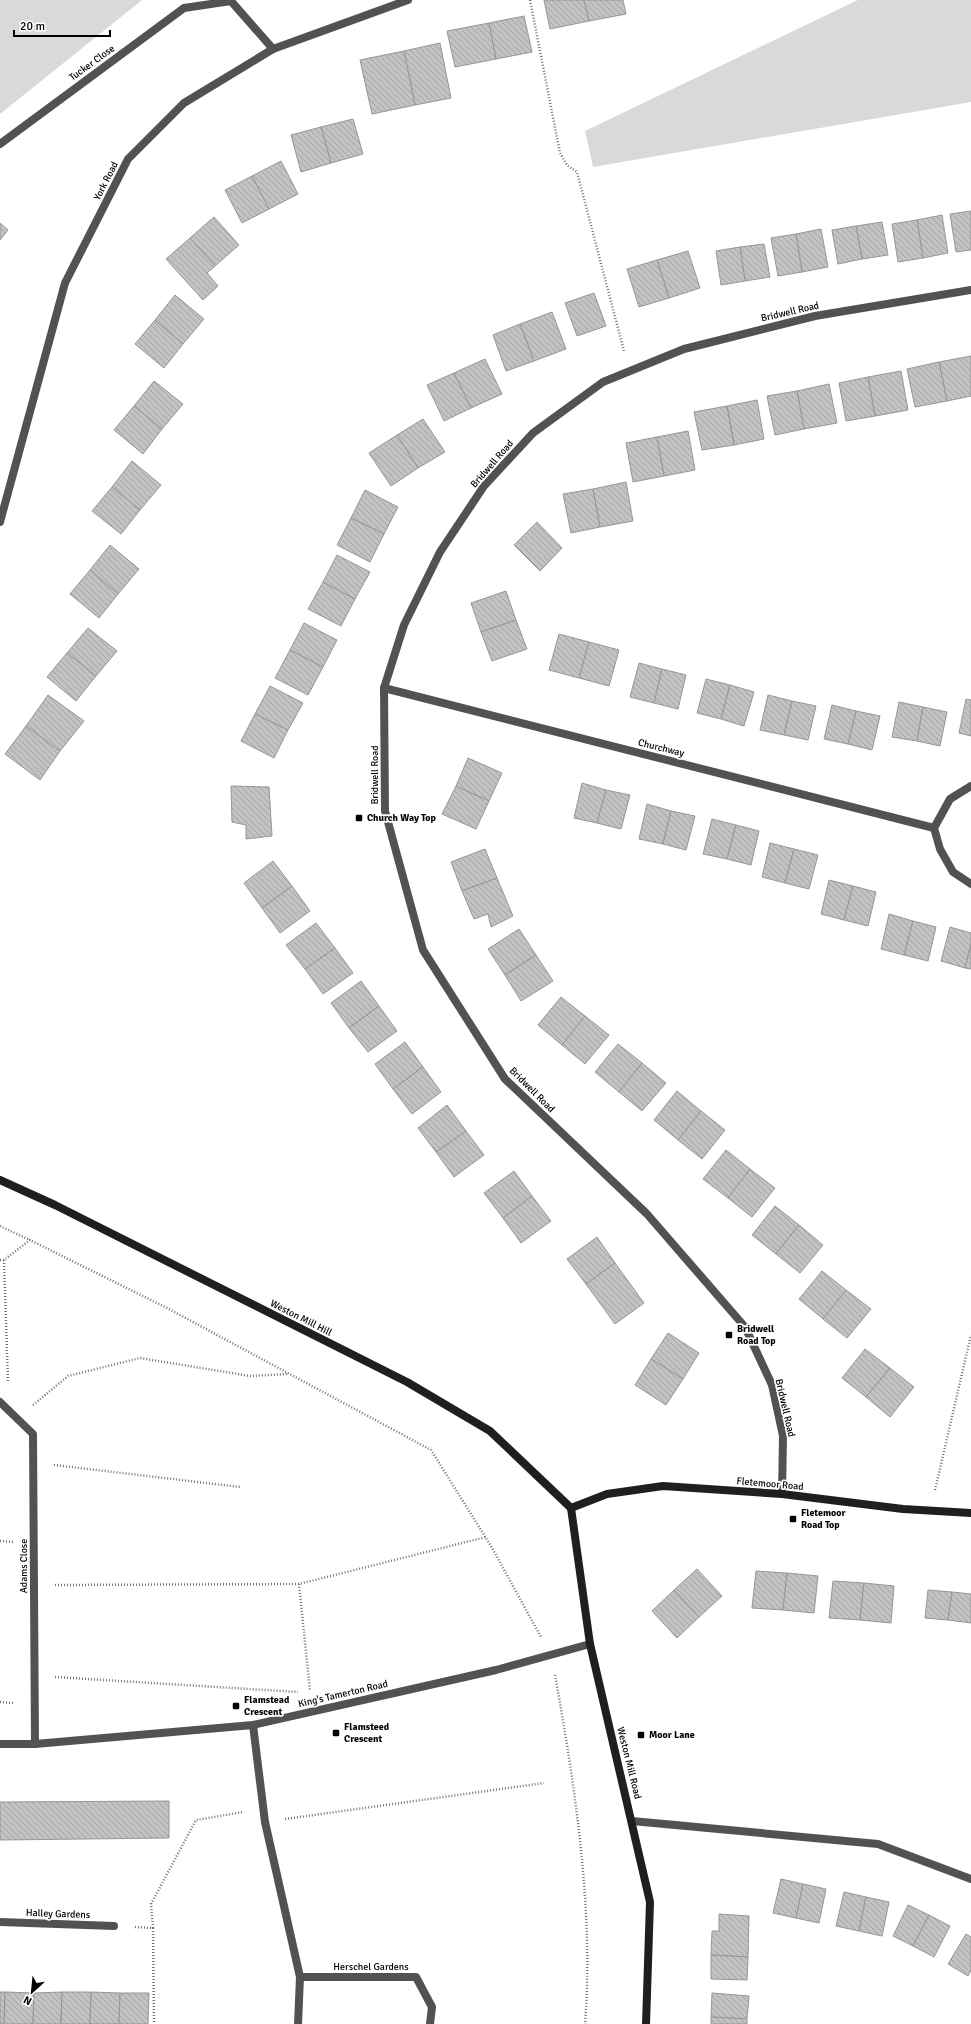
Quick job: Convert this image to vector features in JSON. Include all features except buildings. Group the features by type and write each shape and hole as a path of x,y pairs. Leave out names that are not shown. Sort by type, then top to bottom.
{"street":[{"name":"York Road","path":"0,522 66,283 128,159 184,103 273,49 408,0"},
{"name":"Tucker Close","path":"0,144 184,8 231,1 273,49"},
{"name":"Bridwell Road","path":"782,1494 783,1436 772,1385 745,1327 647,1214 505,1079 423,950 385,811 384,688 404,624 436,559 484,486 533,433 603,382 684,349 815,316 971,290"},
{"name":"Churchway","path":"384,688 934,828"},
{"path":"971,786 950,799 934,828 940,849 953,872 971,884"},
{"name":"Weston Mill Hill","path":"0,1180 62,1209 407,1382 490,1431 570,1508"},
{"name":"Adams Close","path":"0,1402 33,1434 35,1744"},
{"name":"Fletemoor Road","path":"570,1508 607,1494 663,1486 782,1494 971,1513"},
{"name":"Weston Mill Road","path":"570,1508 590,1644 650,1902 646,2024"},
{"name":"King's Tamerton Road","path":"0,1744 35,1744 253,1725 496,1670 590,1644"},
{"path":"253,1725 265,1822 300,1977 298,2024"},
{"path":"632,1821 878,1844 971,1879"},
{"name":"Halley Gardens","path":"0,1922 114,1926"},
{"name":"Herschel Gardens","path":"300,1977 416,1977 432,2007 430,2024"}],"path":[{"path":"530,0 560,153 567,165 577,172 629,371"},
{"path":"0,1226 167,1308 431,1450 486,1537 551,1655 563,1719 583,1866 588,1940 585,2024"},
{"path":"10,1411 2,1260 30,1240"},
{"path":"930,1510 971,1335"},
{"path":"17,1418 68,1376 140,1358 250,1376 289,1374"},
{"path":"34,1462 240,1487"},
{"path":"34,1585 299,1584 486,1537"},
{"path":"299,1584 308,1671"},
{"path":"35,1676 311,1692"},
{"path":"265,1822 544,1783"},
{"path":"154,2024 153,1928 151,1904 196,1820 264,1808"},
{"path":"114,1926 153,1928"}],"shaded area":[{"path":"0,0 142,0 0,114"},
{"path":"858,0 971,0 971,102 593,167 585,131"}],"place":[{"name":"Church Way Top","path":"359,818"},
{"name":"Bridwell Road Top","path":"729,1335"},
{"name":"Fletemoor Road Top","path":"793,1519"},
{"name":"Flamstead Crescent","path":"236,1706"},
{"name":"Flamsteed Crescent","path":"336,1733"},
{"name":"Moor Lane","path":"641,1735"}]}
